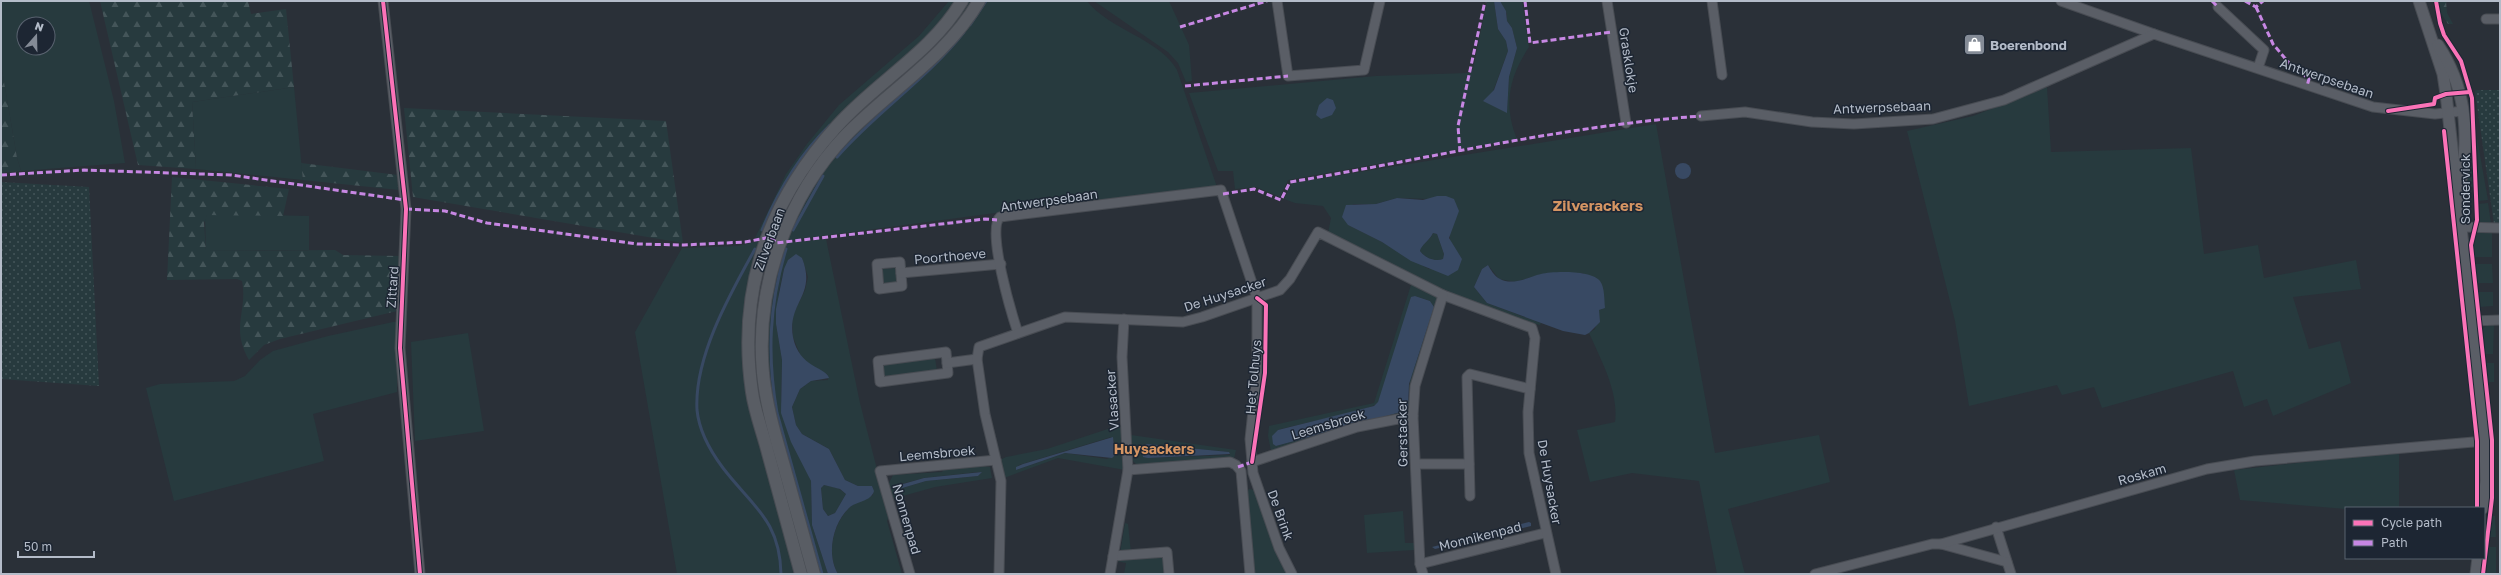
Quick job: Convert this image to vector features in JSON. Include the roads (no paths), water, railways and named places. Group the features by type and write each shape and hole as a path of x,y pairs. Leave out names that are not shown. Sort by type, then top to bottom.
{"main road":[{"name":"Zilverbaan","path":"800,574 752,394 748,348 748,327 753,287 759,260 782,201 807,162 838,125 931,42 962,1"},
{"name":"Zilverbaan","path":"814,574 769,412 763,373 762,331 774,260 795,208 820,166 847,134 938,52 979,1"}],"street":[{"name":"Zittard","path":"383,1 406,209 400,348 420,574"},
{"path":"1277,1 1288,76 1364,70 1380,1"},
{"name":"Grasklokje","path":"1607,1 1626,123"},
{"path":"1712,1 1722,75"},
{"path":"2061,1 2154,34"},
{"name":"Sondervick","path":"2419,1 2443,74 2448,113 2473,321 2485,441 2486,482 2483,507"},
{"name":"Antwerpsebaan","path":"2218,7 2264,50 2258,68"},
{"path":"2486,19 2500,18"},
{"name":"Antwerpsebaan","path":"1701,116 1745,112 1812,122 1854,124 1933,119 2004,100 2154,34 2373,107 2435,114 2463,111"},
{"name":"Sondervick","path":"2431,34 2451,64 2461,93 2466,156 2458,195"},
{"name":"Antwerpsebaan","path":"1018,333 1004,292 995,227 1000,217 1221,190"},
{"name":"Het Tolhuys","path":"1221,190 1257,298 1257,373 1250,425 1252,462"},
{"path":"2462,228 2500,228"},
{"name":"De Huysacker","path":"978,359 979,347 1065,317 1183,322 1280,290 1290,279 1318,232 1443,295 1532,328 1535,338 1530,389 1529,453 1545,533 1556,574"},
{"name":"Poorthoeve","path":"901,273 1001,264"},
{"name":"Gerstacker","path":"1423,574 1420,564 1413,416 1415,386 1443,295"},
{"name":"Vlasacker","path":"1110,574 1128,470 1122,357 1124,320"},
{"path":"2473,321 2500,320"},
{"path":"946,352 947,363 948,373 880,382 878,361 946,352"},
{"path":"947,363 978,359 985,414 1002,493 999,574"},
{"path":"1470,496 1467,377 1470,374 1474,374 1530,389"},
{"name":"Leemsbroek","path":"1252,462 1357,427 1413,416"},
{"name":"Roskam","path":"1815,574 1840,571 1932,544 1941,544 1996,527 2207,469 2263,461 2485,441"},
{"name":"Leemsbroek","path":"880,471 996,460"},
{"path":"1128,470 1230,462 1238,467 1241,472 1250,574"},
{"name":"De Brink","path":"1252,462 1255,481 1271,527 1292,574"},
{"path":"1416,464 1468,464"},
{"name":"Nonnenpad","path":"880,471 910,574"},
{"path":"1996,527 2011,574"},
{"name":"Monnikenpad","path":"1420,564 1545,533"},
{"path":"1941,544 2007,562"},
{"path":"1113,556 1167,552 1169,574"},
{"path":"2476,574 2478,559"}],"water":[{"path":"1494,1 1500,1 1506,11 1507,21 1512,28 1517,48 1509,77 1507,113 1483,101 1494,90 1508,51 1506,41 1498,29"},
{"path":"1327,98 1333,100 1336,108 1332,115 1321,119 1316,115 1319,105"},
{"path":"1683,163 1689,165 1691,171 1689,177 1683,179 1677,177 1675,171 1677,165"},
{"path":"1437,196 1446,196 1454,199 1459,211 1449,238 1462,259 1458,270 1448,276 1411,261 1382,242 1348,225 1342,217 1346,205 1376,204 1397,198 1423,200","holes":["1433,233 1437,234 1444,254 1443,259 1440,260 1434,260 1427,257 1420,251"]},
{"path":"796,254 802,258 806,271 804,290 794,315 792,325 796,347 806,361 823,371 829,378 811,381 800,389 792,407 796,425 802,434 829,449 845,480 858,486 872,486 874,491 870,497 852,506 843,514 835,530 832,557 838,574 828,574 812,525 811,481 791,442 781,413 782,360 776,324 776,309 784,269 788,260","holes":["824,485 840,489 846,494 835,513 828,516 823,509 821,488"]},
{"path":"1488,265 1498,278 1510,282 1554,272 1581,273 1596,277 1602,284 1604,294 1605,308 1599,310 1600,322 1585,335 1563,331 1487,303 1474,287 1482,269"},
{"path":"1415,296 1430,301 1434,307 1409,384 1408,410 1276,446 1273,444 1272,436 1278,430 1374,406 1378,402 1411,297"},
{"path":"1113,437 1115,455 1112,458 1065,453 1016,470 1016,467 1023,464"},
{"path":"1147,444 1229,452 1230,454 1148,458 1143,457 1141,446"},
{"path":"982,472 978,476 926,481 899,489 896,486 924,478"},
{"path":"1529,522 1531,523 1531,526 1435,549 1432,547"}],"waterway":[{"path":"970,25 986,1"},
{"path":"837,157 868,125 934,65 964,32"},
{"path":"762,230 775,201 790,174 799,161 830,125"},
{"path":"793,230 823,176"},
{"path":"755,249 725,306 707,348 701,369 697,410 700,426 714,455 723,468 754,504 770,527 776,540 781,574"},
{"path":"786,249 776,290 771,331 774,392 777,413 822,574"}],"place":[{"name":"Boerenbond","path":"1974,45"}],"district":[{"name":"Zilverackers","path":"1598,206"},
{"name":"Huysackers","path":"1154,449"}]}
